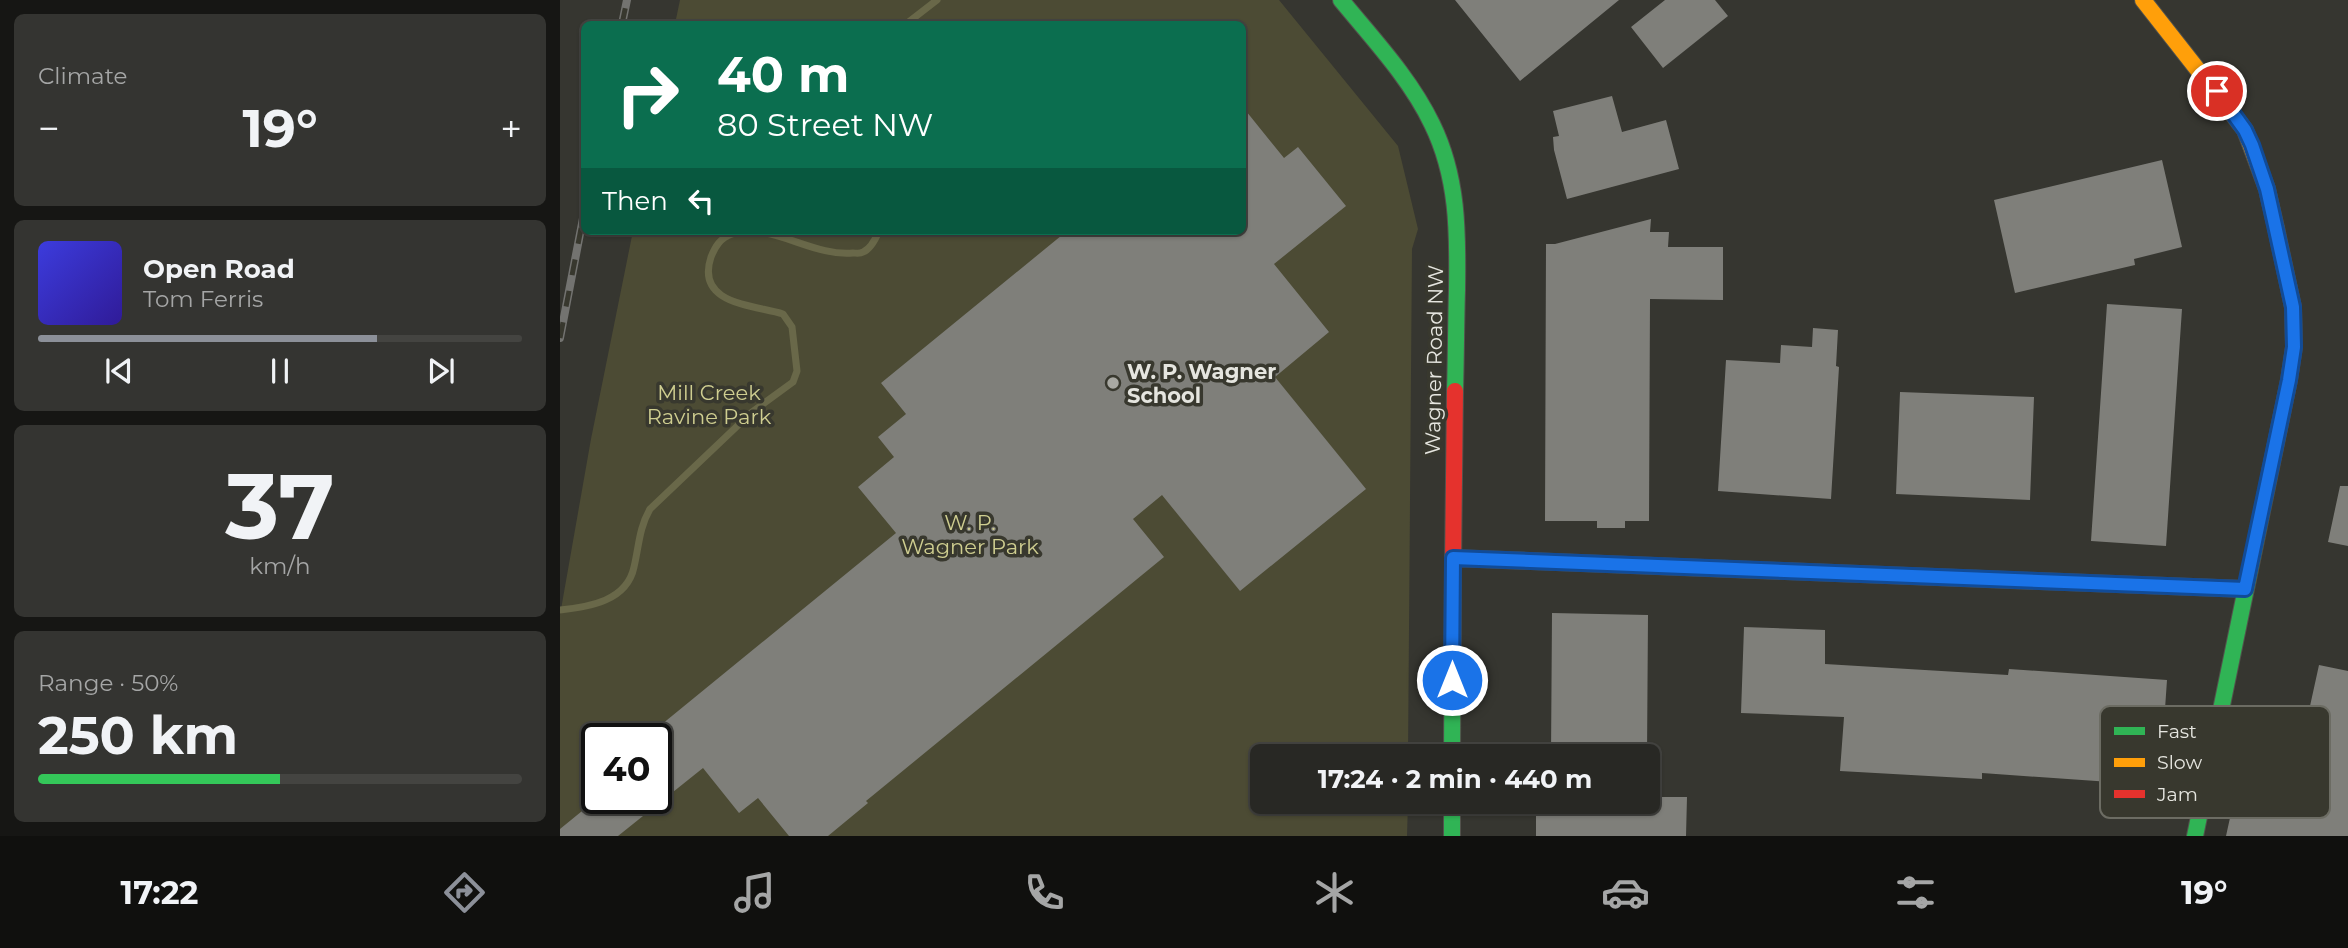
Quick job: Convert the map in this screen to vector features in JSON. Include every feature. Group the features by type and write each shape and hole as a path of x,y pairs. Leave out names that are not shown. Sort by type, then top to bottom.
{"street":[{"name":"Wagner Road NW","path":"1340,0 1404,80 1430,120 1445,154 1454,189 1458,224 1452,744"},
{"path":"2143,0 2230,108 2249,137 2267,189 2293,307 2294,347 2289,380 2221,706"},
{"path":"1453,558 2245,589"},
{"path":"1452,814 1452,836"},
{"path":"2195,836 2199,818"}],"green space":[{"name":"W. P. Wagner Park","path":"680,0 1279,0 1398,146 1418,229 1412,249 1408,744 1250,744 1250,814 1408,814 1407,836 560,836 560,615 591,439 632,235 1246,235 1246,21 676,21"}],"building":[{"path":"1455,0 1619,0 1520,81"},
{"path":"1665,0 1715,0 1728,16 1663,68 1631,27"},
{"path":"1612,96 1622,132 1666,120 1679,169 1567,199 1554,150 1553,137 1559,136 1553,111"},
{"path":"1246,111 1284,158 1298,147 1346,206 1274,264 1329,332 1275,377 1366,489 1240,591 1162,495 1133,519 1164,557 866,801 868,803 828,836 789,836 758,798 739,813 703,768 672,793 672,723 663,723 896,533 858,487 894,457 878,437 906,414 881,383 1062,235 1246,235"},
{"path":"2162,160 2182,247 2134,259 2135,265 2015,293 1994,200"},
{"path":"1651,219 1650,232 1669,232 1668,247 1723,247 1723,300 1650,299 1649,521 1625,521 1625,528 1597,528 1597,521 1545,521 1546,244"},
{"path":"2107,304 2182,309 2166,546 2091,541"},
{"path":"1813,328 1838,330 1836,366 1839,367 1831,499 1718,491 1726,360 1780,363 1781,345 1812,347"},
{"path":"1900,392 2034,397 2030,500 1896,494"},
{"path":"2340,486 2348,486 2348,546 2328,542"},
{"path":"1552,613 1648,615 1647,744 1551,744"},
{"path":"1744,627 1825,630 1825,664 2008,675 2009,669 2167,680 2165,706 2100,706 2100,781 1982,773 1982,779 1840,771 1844,717 1741,713"},
{"path":"2319,665 2348,671 2348,836 2226,836 2230,818 2330,818 2330,706 2310,706"},
{"path":"1660,797 1687,797 1686,836 1536,836 1536,814 1660,814"},
{"path":"581,812 581,814 646,814 618,836 560,836 560,829"}],"waterway":[{"path":"910,21 937,0"},
{"path":"560,610 594,604 624,588 634,567 641,530 650,509 752,412 793,382 797,371 792,327 783,314 730,300 719,294 712,285 708,273 711,257 718,243 730,235"},
{"path":"773,235 838,253 866,251 877,235"}],"railway":[{"path":"623,21 627,0"},
{"path":"560,338 581,229"}],"traffic: fast":[{"path":"1341,0 1413,91 1432,124 1447,164 1455,205 1457,247 1455,391"},
{"path":"2222,706 2294,347 2293,307 2276,228"},
{"path":"1453,558 1985,579"},
{"path":"1452,744 1453,565"},
{"path":"1452,814 1452,836"},
{"path":"2195,836 2199,818"}],"traffic: slow":[{"path":"2143,0 2245,130 2267,189 2276,228"},
{"path":"1985,579 2245,589"}],"traffic: jam":[{"path":"1453,565 1455,391"}],"place":[{"name":"W. P. Wagner School","path":"1113,383"}],"route":[{"path":"1452,680 1453,558 2245,589 2289,380 2295,330 2293,307 2259,163 2245,130 2217,91"}],"park label":[{"name":"Mill Creek Ravine Park","path":"709,404"}]}
